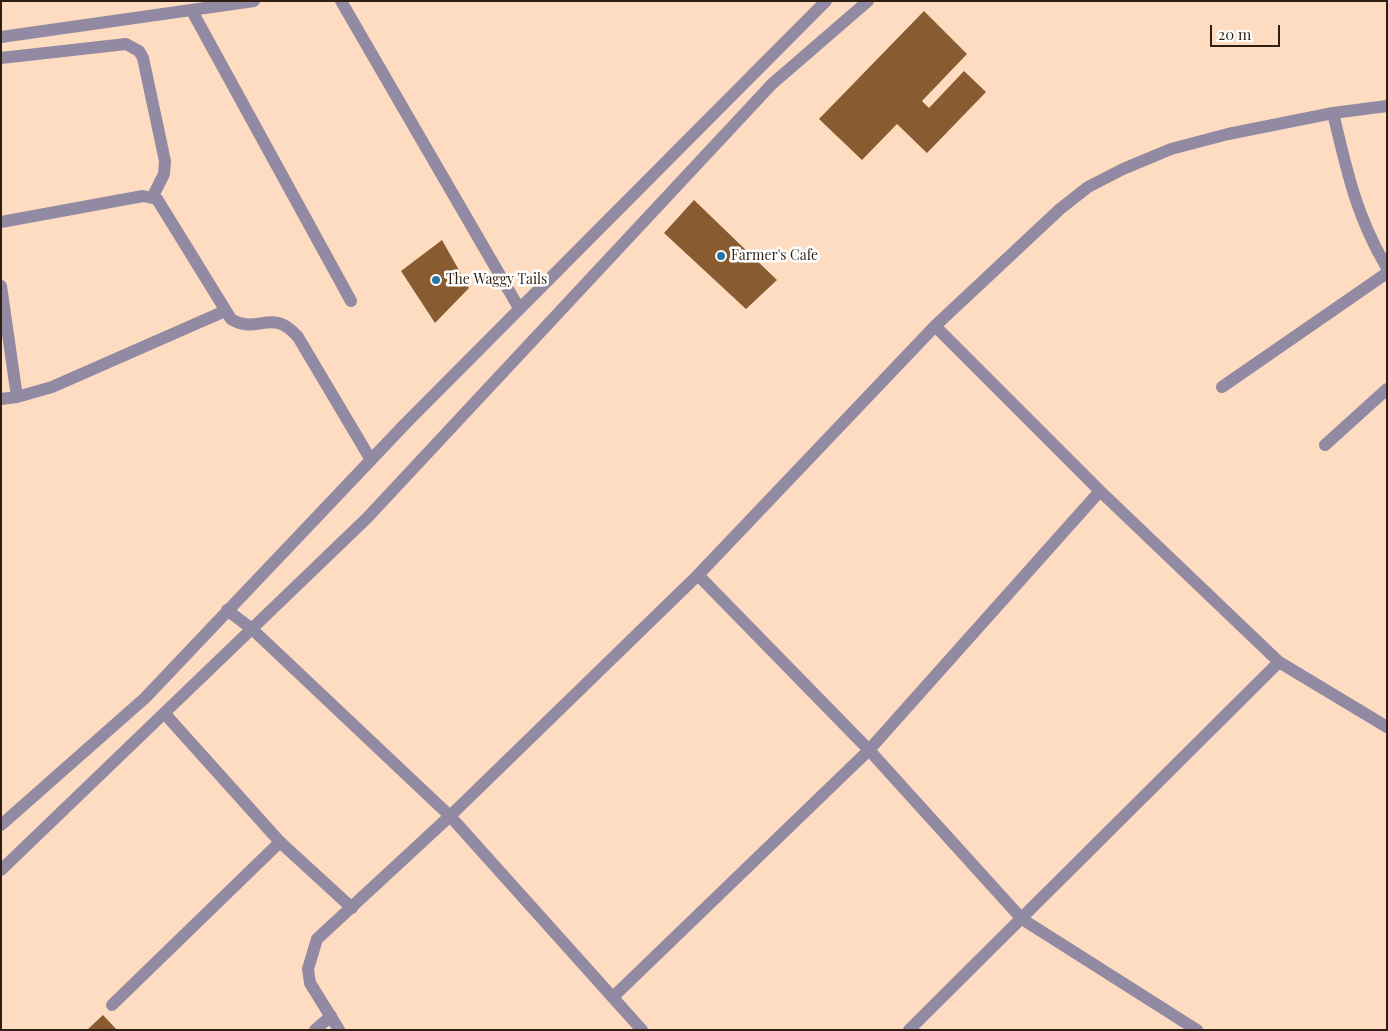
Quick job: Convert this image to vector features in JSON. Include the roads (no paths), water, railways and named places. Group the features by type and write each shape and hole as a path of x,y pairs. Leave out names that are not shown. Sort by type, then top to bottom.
{"street":[{"path":"1,37 254,1"},
{"path":"341,1 519,308"},
{"path":"1,825 145,698 227,610 519,308 826,1"},
{"path":"1,870 367,518 772,84 868,1"},
{"path":"192,11 351,302"},
{"path":"1,58 126,44 139,50 143,58 165,161 164,174 152,198"},
{"path":"340,1030 310,983 308,969 317,939 450,816 698,575 935,326 1060,209 1088,187 1123,169 1171,149 1228,134 1333,112 1387,106"},
{"path":"1333,112 1355,204 1370,240 1387,268"},
{"path":"1,222 143,196 161,203 225,311 238,323 246,325 276,321 290,328 298,337 371,460"},
{"path":"1222,387 1387,273"},
{"path":"1,286 17,397"},
{"path":"1,399 52,388 225,311"},
{"path":"935,326 1100,491 1279,662 1387,727"},
{"path":"1325,445 1387,388"},
{"path":"612,997 869,750 1100,491"},
{"path":"698,575 869,750 1022,919 1197,1030"},
{"path":"227,610 252,629 450,816 642,1030"},
{"path":"909,1030 1279,662"},
{"path":"165,714 280,842 352,908"},
{"path":"112,1005 280,842"},
{"path":"315,1030 331,1016"}],"place":[{"name":"Farmer's Cafe","path":"721,256"},
{"name":"The Waggy Tails","path":"436,280"}]}
